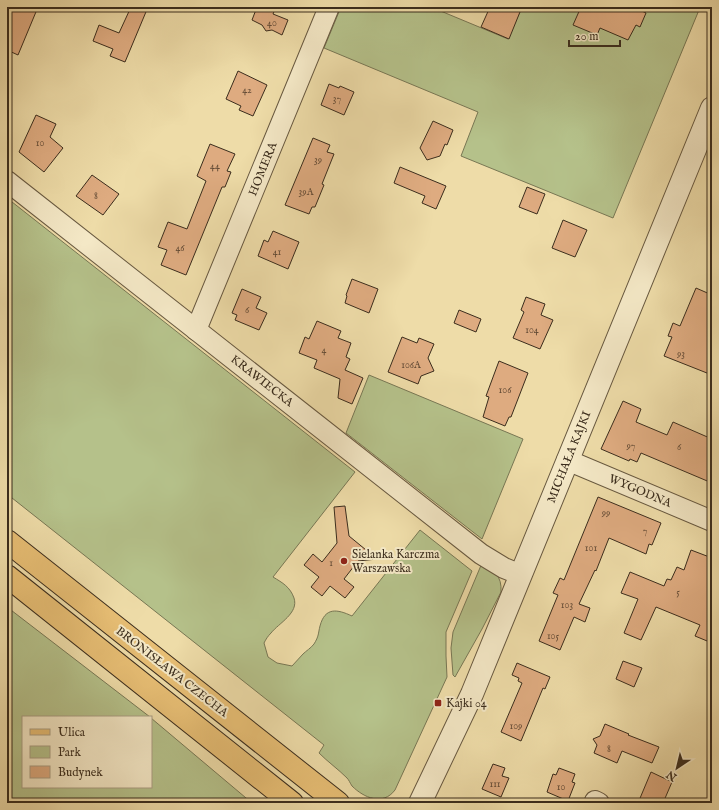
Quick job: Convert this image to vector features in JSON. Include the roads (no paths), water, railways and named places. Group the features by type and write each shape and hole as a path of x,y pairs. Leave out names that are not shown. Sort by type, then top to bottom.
{"main road":[{"name":"BRONISŁAWA CZECHA","path":"7,541 338,803"},
{"path":"7,576 292,803"}],"street":[{"name":"HOMERA","path":"196,330 329,7"},
{"name":"MICHAŁA KAJKI","path":"420,803 472,694 712,108"},
{"name":"KRAWIECKA","path":"7,181 481,554 504,568 521,575"},
{"name":"WYGODNA","path":"568,460 712,521"}],"place":[{"name":"Sielanka Karczma Warszawska","path":"344,561"},
{"name":"Kajki 04","path":"438,703"}]}
